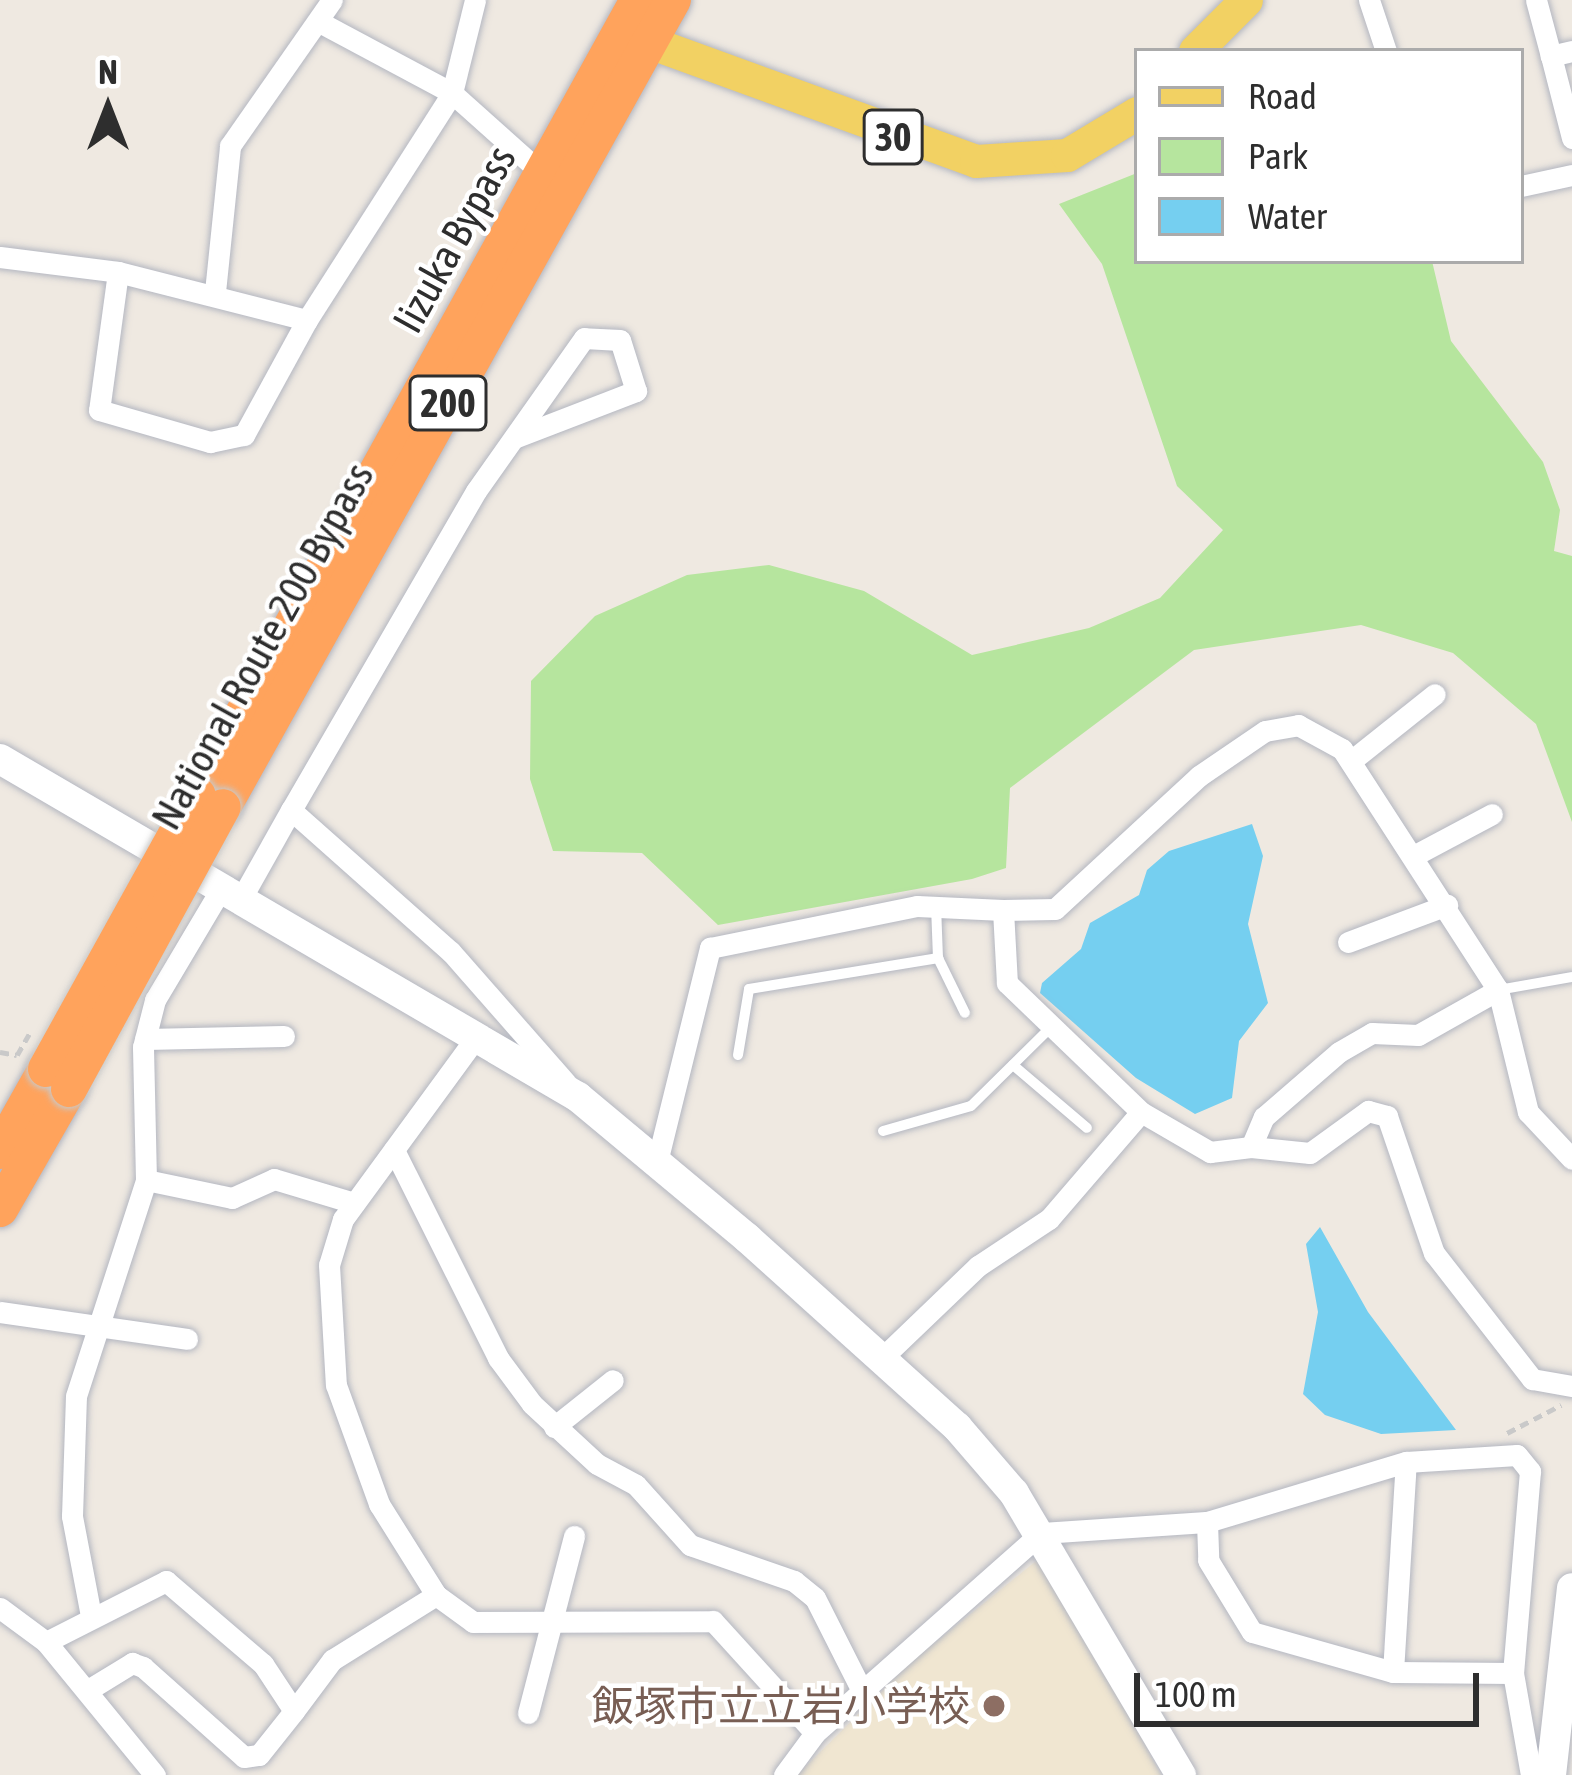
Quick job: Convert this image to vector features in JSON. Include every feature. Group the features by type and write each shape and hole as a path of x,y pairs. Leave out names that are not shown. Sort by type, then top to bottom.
{"highway":[{"name":"Iizuka Bypass","path":"554,183 638,0"},
{"name":"National Route 200 Bypass","path":"0,1209 57,1079 554,183 650,42 673,0"},
{"name":"200","path":"0,1151 57,1079"}],"main road":[{"path":"1197,48 1221,12 1246,0"},
{"name":"30","path":"650,42 976,161 1067,155 1134,115"}],"street":[{"path":"214,292 230,146 323,24 332,0"},
{"path":"118,272 98,410 210,442 244,435 307,320 452,93 475,0"},
{"path":"1369,0 1385,48"},
{"path":"1536,0 1562,53 1572,138"},
{"path":"323,24 452,93 554,183"},
{"path":"1524,185 1572,175"},
{"path":"0,257 118,272 214,292 307,320"},
{"path":"91,1616 69,1455 100,1321 146,1180 145,1039 155,1000 291,810 514,438 584,338 620,340 636,391 514,438"},
{"path":"1351,761 1435,694"},
{"path":"656,1166 710,948 936,906 1042,913 1070,900 1199,776 1265,731 1316,730 1351,761 1498,990 1528,1112 1572,1159"},
{"path":"0,759 578,1097"},
{"path":"291,810 451,952 578,1097 883,1357 957,1427 1041,1533 1181,1775"},
{"path":"1415,855 1492,814"},
{"path":"1348,942 1447,905"},
{"path":"1003,910 1007,983 1049,1029 1141,1112 1210,1152 1251,1148 1310,1153 1368,1111 1387,1116 1434,1252 1532,1379 1572,1386"},
{"path":"1251,1148 1264,1117 1339,1052 1372,1033 1418,1035 1498,990"},
{"path":"145,1039 284,1036"},
{"path":"477,1036 354,1203 329,1265 336,1385 380,1504 436,1594 473,1622 550,1627 713,1621 815,1733"},
{"path":"883,1357 978,1266 1049,1219 1141,1112"},
{"path":"394,1150 498,1358 554,1427 636,1485 689,1545 794,1581 815,1598 862,1691"},
{"path":"146,1180 232,1198 274,1178 354,1203"},
{"path":"0,1312 100,1321 187,1339"},
{"path":"554,1427 613,1380"},
{"path":"784,1775 815,1733 1041,1533 1207,1522 1406,1462 1517,1455 1530,1472 1513,1673 1532,1775"},
{"path":"1393,1672 1406,1462"},
{"path":"1207,1522 1208,1560 1252,1632 1393,1672 1513,1673"},
{"path":"528,1713 574,1536"},
{"path":"46,1642 166,1581 183,1589 263,1664 294,1711"},
{"path":"1551,1775 1572,1588"},
{"path":"88,1690 133,1663 244,1757 260,1755 332,1660 436,1594"},
{"path":"0,1608 46,1642 88,1690 97,1714 155,1775"}],"lane":[{"path":"936,906 938,958 965,1013"},
{"path":"738,1055 749,989 938,958"},
{"path":"1498,990 1572,977"},
{"path":"883,1131 971,1106 1049,1029"},
{"path":"1013,1065 1087,1128"}],"path":[{"path":"0,1052 17,1055 39,1017"},
{"path":"1491,1456 1498,1438 1572,1399"}],"shaded area":[{"name":"飯塚市立立岩小学校","path":"1036,1561 1049,1567 1161,1775 797,1775 911,1662"}],"green space":[{"path":"1134,174 1134,264 1433,264 1451,341 1543,462 1560,510 1554,551 1572,556 1572,822 1536,724 1453,653 1361,625 1194,650 1010,788 1006,868 972,879 718,925 642,853 553,851 530,779 531,681 595,616 687,575 769,565 864,591 972,655 1089,628 1160,598 1223,530 1177,486 1102,264 1059,204"}],"water":[{"path":"1252,824 1263,856 1248,924 1268,1003 1239,1041 1232,1098 1195,1114 1136,1078 1040,993 1042,983 1081,949 1090,923 1139,895 1147,870 1169,851"},
{"path":"1320,1227 1368,1312 1456,1430 1381,1434 1325,1415 1303,1394 1318,1312 1306,1244"}],"place":[{"name":"飯塚市立立岩小学校","path":"994,1706"}]}
